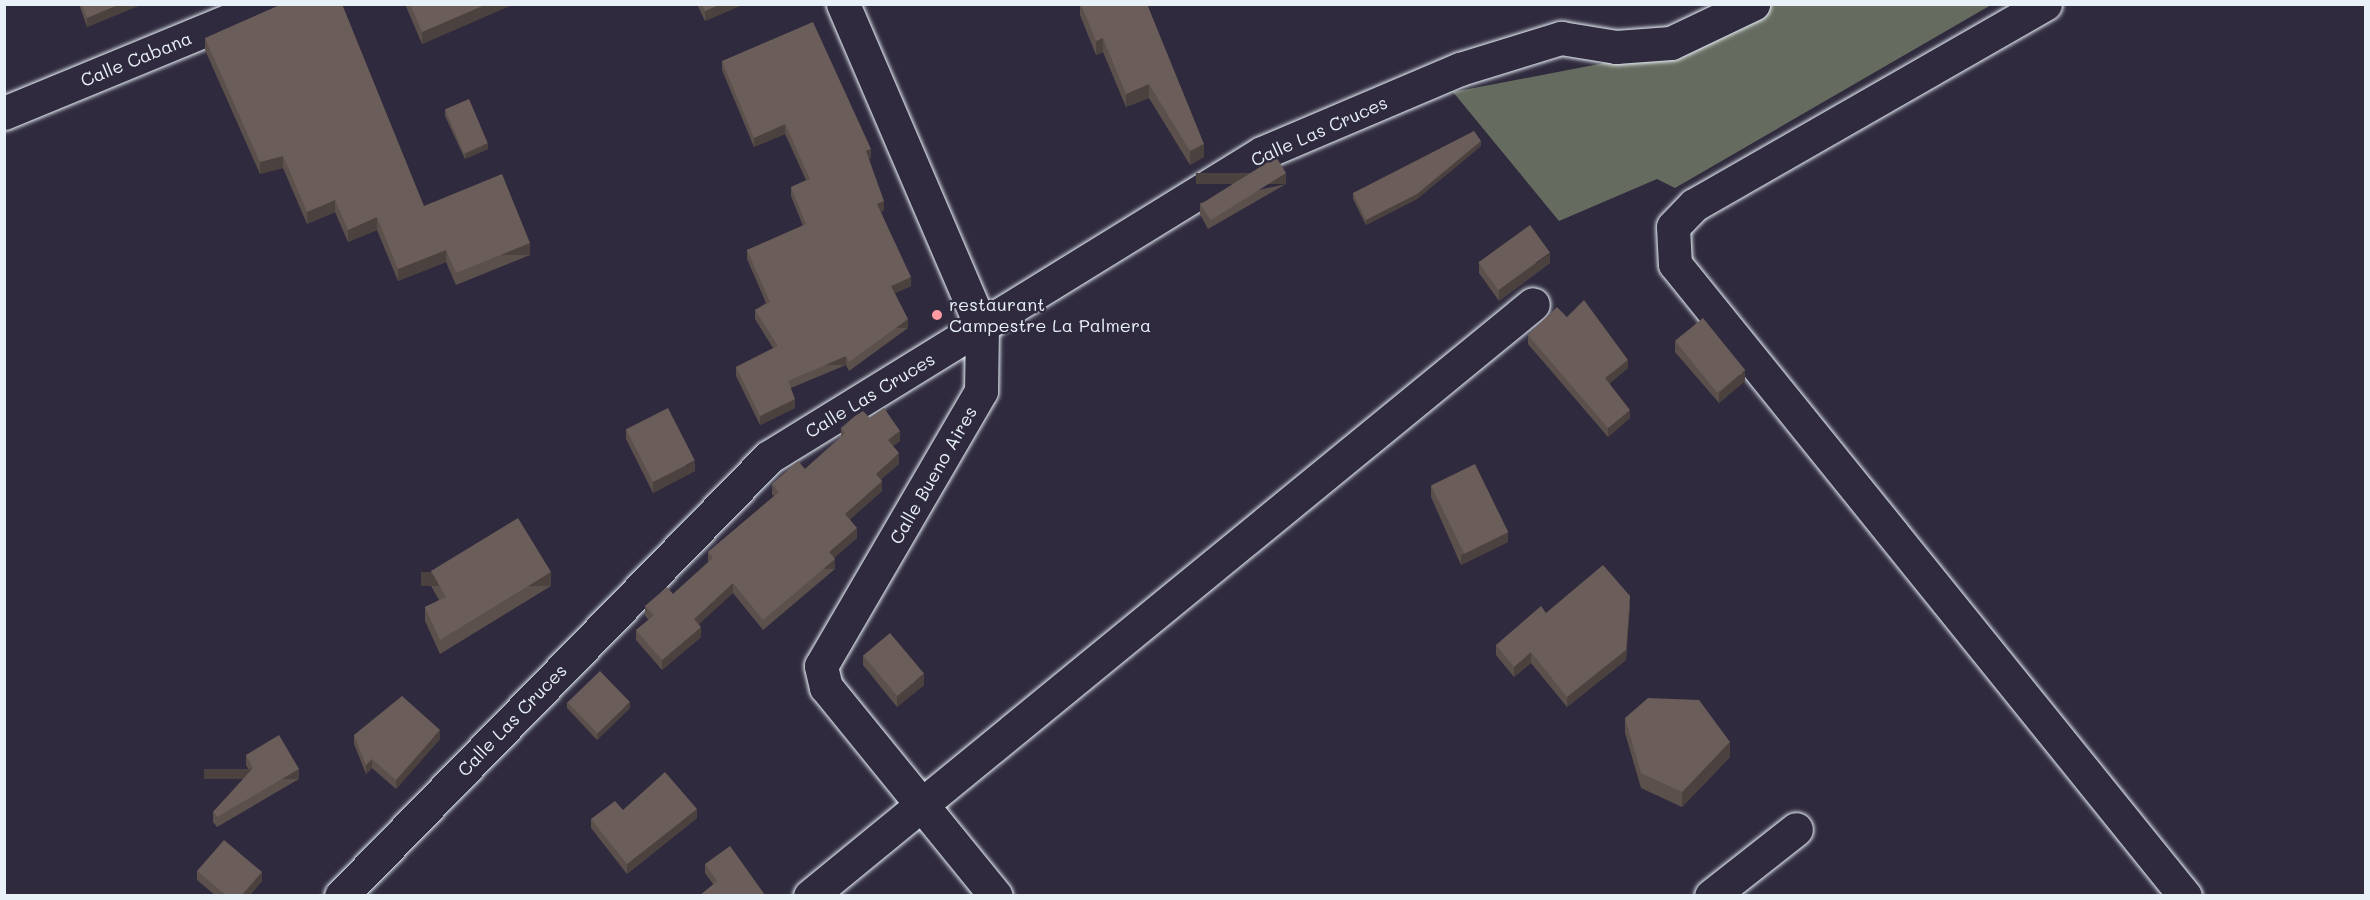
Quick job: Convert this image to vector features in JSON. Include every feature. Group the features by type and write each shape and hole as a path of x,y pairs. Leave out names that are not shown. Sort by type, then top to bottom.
{"street":[{"name":"Calle Cabana","path":"4,113 268,4"},
{"name":"Calle Bueno Aires","path":"843,4 982,328 981,391 821,666 826,687 922,801 996,896"},
{"name":"Calle Las Cruces","path":"341,896 769,457 982,328 1262,153 1460,69 1562,38 1616,47 1671,43 1753,4"},
{"path":"2045,4 1694,205 1673,227 1675,264 2185,896"},
{"path":"810,896 922,801 1533,304"},
{"path":"1711,896 1796,829"}],"green space":[{"path":"1770,5 1991,5 1675,188 1657,179 1559,221 1453,92 1698,45"}],"building":[{"path":"82,4 120,4 87,18"},
{"path":"282,4 342,4 424,206 502,174 530,243 456,273 446,250 398,269 377,217 348,230 335,200 307,212 283,156 260,162 205,38"},
{"path":"410,4 487,4 422,32"},
{"path":"702,4 721,4 705,11"},
{"path":"1081,4 1147,4 1204,144 1190,151 1149,84 1126,94 1103,38 1096,41"},
{"path":"813,22 871,149 866,151 884,201 877,204 911,277 891,286 908,319 849,362 846,356 788,381 795,399 760,416 736,367 778,346 755,310 770,302 747,250 806,224 791,187 810,179 785,124 754,138 722,61"},
{"path":"469,99 488,143 464,153 445,109"},
{"path":"1474,131 1481,141 1417,194 1366,220 1353,193"},
{"path":"1276,157 1286,173 1211,220 1201,204"},
{"path":"1530,225 1550,253 1498,290 1478,263"},
{"path":"1584,300 1628,360 1605,378 1630,410 1608,428 1528,335 1557,307 1567,317"},
{"path":"1703,318 1745,370 1717,393 1675,341"},
{"path":"668,408 695,461 653,482 626,429"},
{"path":"884,408 900,431 888,440 899,453 876,474 882,481 845,514 857,528 829,552 835,559 763,620 733,583 694,619 701,627 662,660 636,630 654,615 645,606 667,587 673,594 713,558 708,552 779,492 772,484 798,461 805,469 845,433 841,428 855,416 863,411 870,418"},
{"path":"1475,464 1508,532 1464,554 1431,485"},
{"path":"518,518 551,572 440,640 425,607 446,597 431,571"},
{"path":"1603,565 1630,596 1626,650 1567,697 1531,652 1514,667 1496,645 1541,606 1546,613"},
{"path":"890,633 924,674 897,696 863,655"},
{"path":"600,671 630,702 598,733 568,702"},
{"path":"402,696 440,730 396,780 372,759 366,765 354,735"},
{"path":"1648,698 1699,700 1730,742 1682,792 1641,773 1625,718"},
{"path":"279,735 299,769 217,817 213,812 253,768 246,755"},
{"path":"665,772 697,809 627,864 591,819 615,801 623,810"},
{"path":"224,840 262,872 241,896 227,896 197,871"},
{"path":"730,846 765,895 699,896 717,881 705,864"}],"place":[{"name":"restaurant Campestre La Palmera","path":"937,315"}]}
